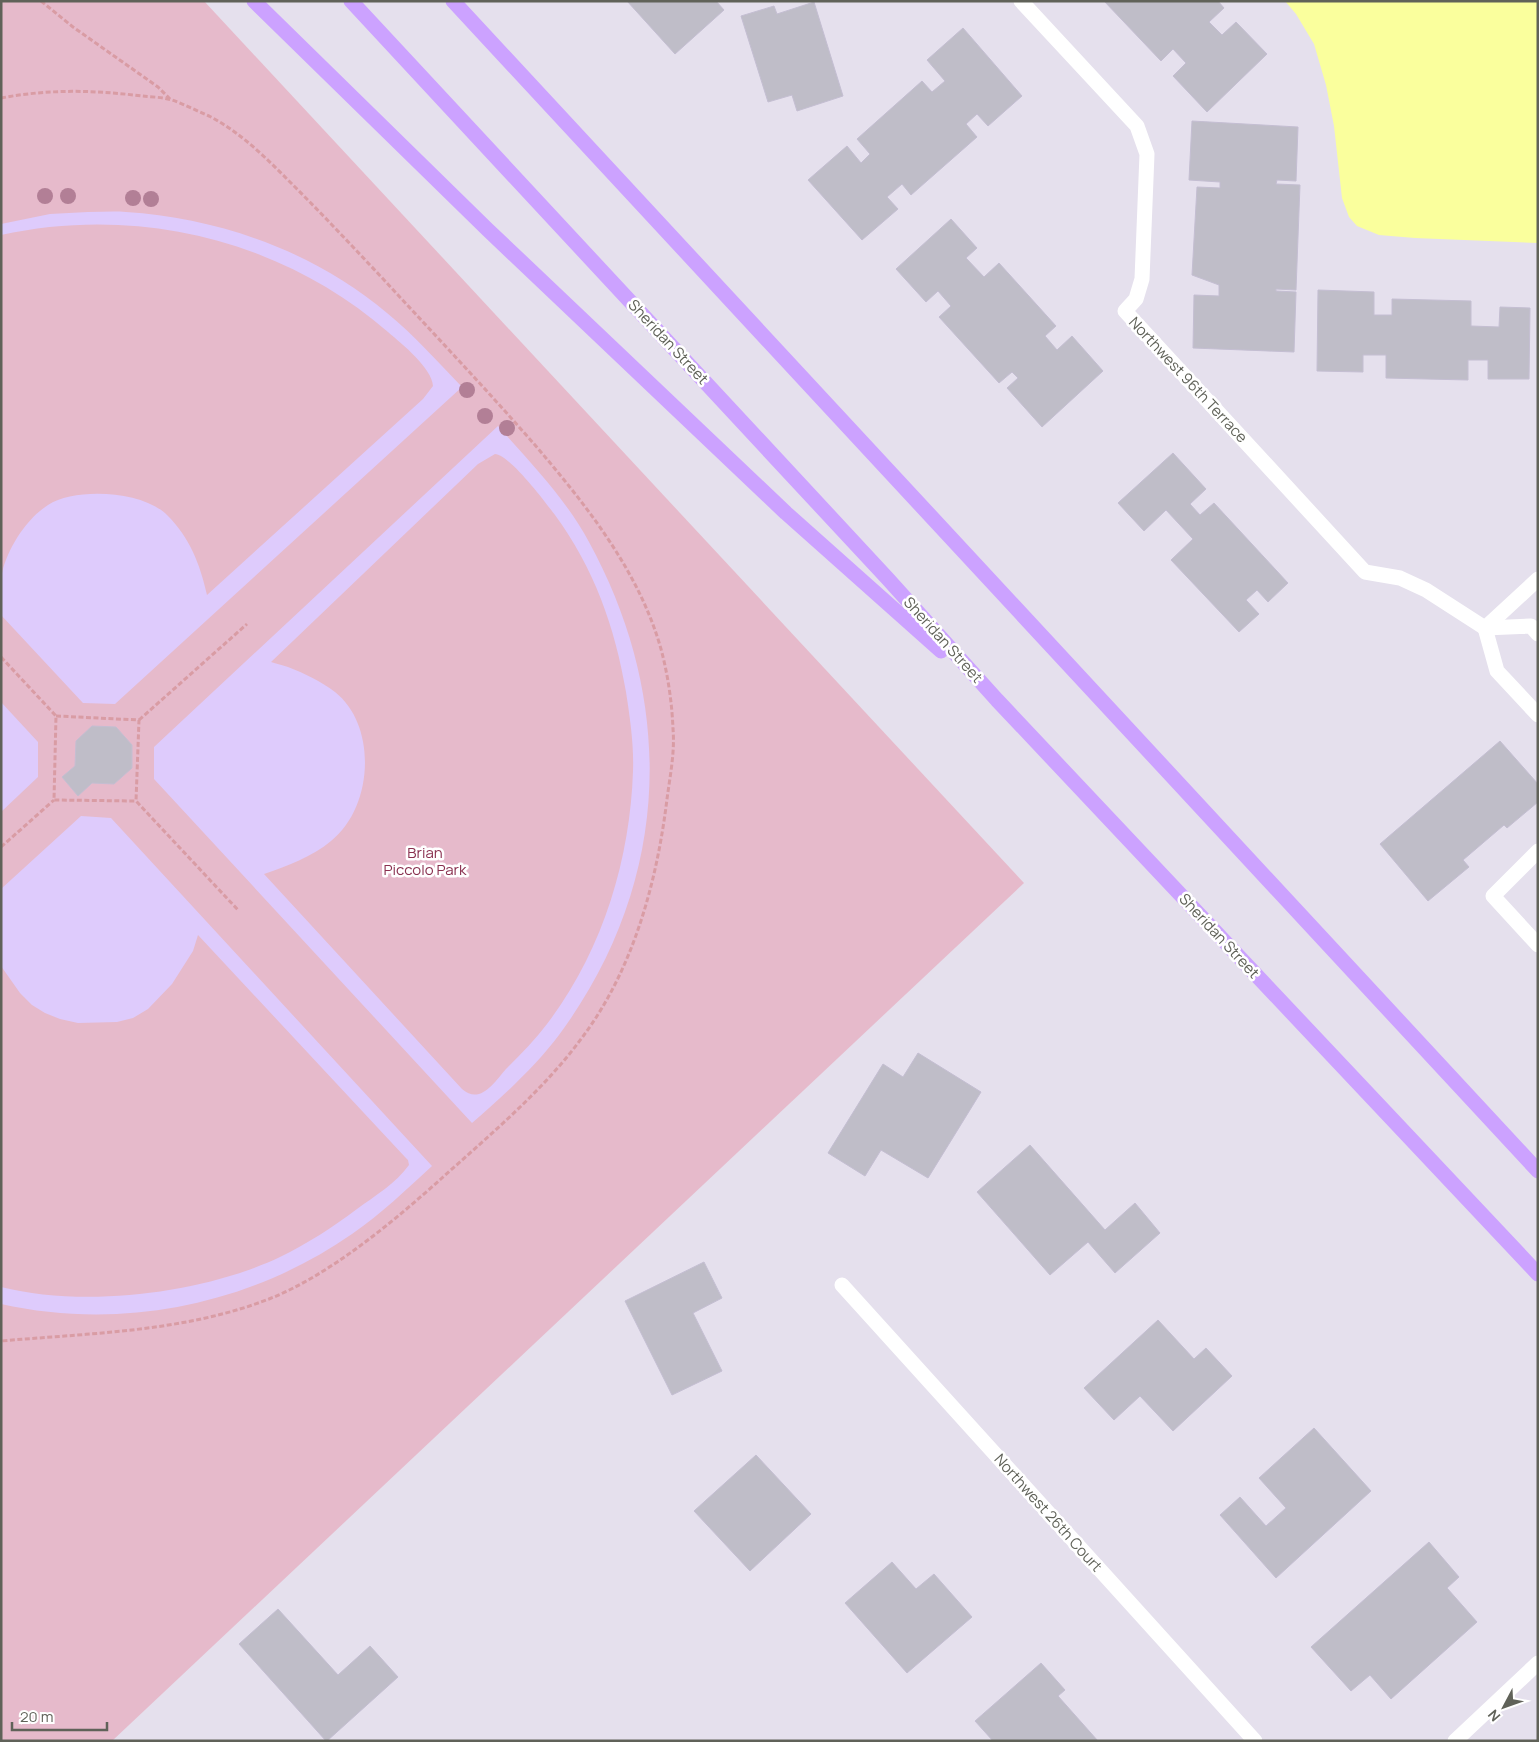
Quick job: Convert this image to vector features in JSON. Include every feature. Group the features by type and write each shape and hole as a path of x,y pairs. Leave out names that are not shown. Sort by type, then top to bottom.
{"main road":[{"path":"254,1 495,237 786,513 997,700"},
{"name":"Sheridan Street","path":"351,1 997,700 1538,1274"},
{"path":"453,1 1538,1171"}],"street":[{"name":"Northwest 96th Terrace","path":"1021,1 1138,126 1146,154 1142,279 1136,299 1125,311 1365,572 1400,578 1426,590 1485,628"},
{"path":"1485,628 1538,579"},
{"path":"1485,628 1531,626 1538,634"},
{"path":"1485,628 1497,671 1538,715"},
{"path":"1538,851 1493,896 1538,945"},
{"name":"Northwest 26th Court","path":"842,1285 1254,1741"},
{"path":"1455,1741 1538,1663"}],"path":[{"path":"41,1 73,27 158,87 171,100"},
{"path":"1,98 31,92 68,90 105,91 171,100 213,118 241,136 307,199 499,403 602,528 631,577 661,649 669,688 674,734 664,826 646,908 626,960 604,1006 583,1037 552,1074 507,1120 418,1200 371,1238 318,1274 273,1297 226,1313 175,1325 1,1341"},
{"path":"56,716 139,720 247,624"},
{"path":"1,656 56,716 54,800"},
{"path":"139,720 136,801 238,910"},
{"path":"1,847 54,800 136,801"}],"green space":[{"name":"Brian Piccolo Park","path":"1,1 204,1 1024,883 112,1741 1,1741"}],"sand":[{"path":"126,212 196,222 265,242 298,256 329,272 359,291 387,313 416,339 462,387 115,704 83,703 1,615 1,578 5,563 13,544 32,518 48,505 60,499 92,494 126,497 156,507 167,515 188,542 201,573 207,595 423,399 433,386 428,372 401,343 347,300 302,274 255,253 206,238 156,228 104,225 53,227 1,235 1,224 50,214"},
{"path":"498,426 559,496 580,526 618,604 637,667 648,730 649,793 641,856 623,918 596,977 559,1035 529,1070 472,1123 154,779 154,747","holes":["495,454 501,456 518,470 555,515 569,535 592,577 616,644 626,692 632,741 633,771 631,805 619,872 598,936 583,967 566,996 538,1036 492,1086 475,1095 462,1089 264,874 316,852 345,827 355,809 362,788 365,767 364,745 358,725 349,707 335,692 319,681 294,669 271,662 478,464"]},
{"path":"1,702 38,742 38,777 1,812"},
{"path":"81,816 111,818 432,1166 363,1226 313,1258 271,1279 228,1294 184,1306 138,1312 93,1314 47,1312 1,1304 1,1287 34,1293 69,1296 142,1294 215,1280 249,1270 290,1252 329,1229 398,1178 409,1165 408,1160 198,935 193,951 172,984 148,1009 133,1018 117,1022 78,1023 45,1013 32,1005 20,993 1,966 1,889"}],"shaded area":[{"path":"1285,1 1538,1 1538,243 1379,235 1357,226 1349,217 1342,198 1334,126 1326,85 1314,44 1296,14"}],"building":[{"path":"627,1 716,1 724,10 675,54"},
{"path":"1104,1 1218,1 1224,8 1209,22 1222,35 1236,22 1267,54 1207,112 1173,76 1186,63 1173,49 1161,61"},
{"path":"814,2 843,96 797,111 792,95 768,102 741,16 774,6 777,14"},
{"path":"963,28 1022,96 988,126 977,114 966,124 977,137 911,195 902,184 887,197 898,209 862,240 808,180 847,146 861,163 870,154 857,139 922,81 932,92 945,81 927,60"},
{"path":"1192,121 1298,127 1296,181 1277,180 1276,184 1300,185 1296,290 1276,289 1276,291 1296,292 1294,352 1193,348 1194,295 1219,296 1219,285 1192,275 1197,187 1220,188 1220,182 1189,180"},
{"path":"951,219 977,248 966,258 984,277 999,263 1056,326 1045,336 1057,350 1072,336 1103,371 1042,427 1007,388 1018,378 1012,372 999,383 939,317 951,306 938,291 926,302 896,269"},
{"path":"1318,290 1374,292 1374,315 1392,315 1392,299 1471,301 1471,326 1499,327 1500,307 1530,308 1529,379 1488,379 1488,360 1468,360 1468,380 1386,378 1386,355 1363,355 1363,372 1317,371"},
{"path":"1173,453 1206,489 1190,504 1200,515 1214,503 1288,583 1268,602 1257,590 1246,600 1259,614 1239,632 1171,560 1193,539 1166,510 1144,531 1118,503"},
{"path":"92,726 116,727 132,745 132,768 114,784 92,783 78,796 62,777 75,766 76,741"},
{"path":"1500,741 1538,784 1538,802 1507,828 1504,825 1463,860 1469,867 1428,901 1380,844"},
{"path":"918,1053 981,1092 928,1178 881,1150 865,1176 828,1153 883,1064 903,1077"},
{"path":"1030,1145 1105,1230 1135,1203 1160,1233 1115,1273 1088,1242 1050,1275 977,1192"},
{"path":"704,1262 722,1298 693,1313 722,1371 672,1395 625,1301"},
{"path":"1158,1320 1194,1359 1206,1348 1232,1376 1173,1431 1140,1396 1114,1420 1084,1388"},
{"path":"1314,1428 1371,1491 1276,1578 1220,1515 1240,1497 1266,1526 1286,1508 1259,1478"},
{"path":"756,1455 811,1514 750,1571 694,1511"},
{"path":"1429,1542 1459,1577 1447,1588 1477,1622 1391,1699 1370,1675 1351,1691 1311,1647"},
{"path":"892,1562 916,1589 934,1574 972,1617 907,1673 845,1603"},
{"path":"278,1609 338,1675 370,1646 398,1677 327,1741 239,1644"},
{"path":"1041,1663 1065,1690 1058,1696 1098,1741 993,1741 975,1721"}]}
